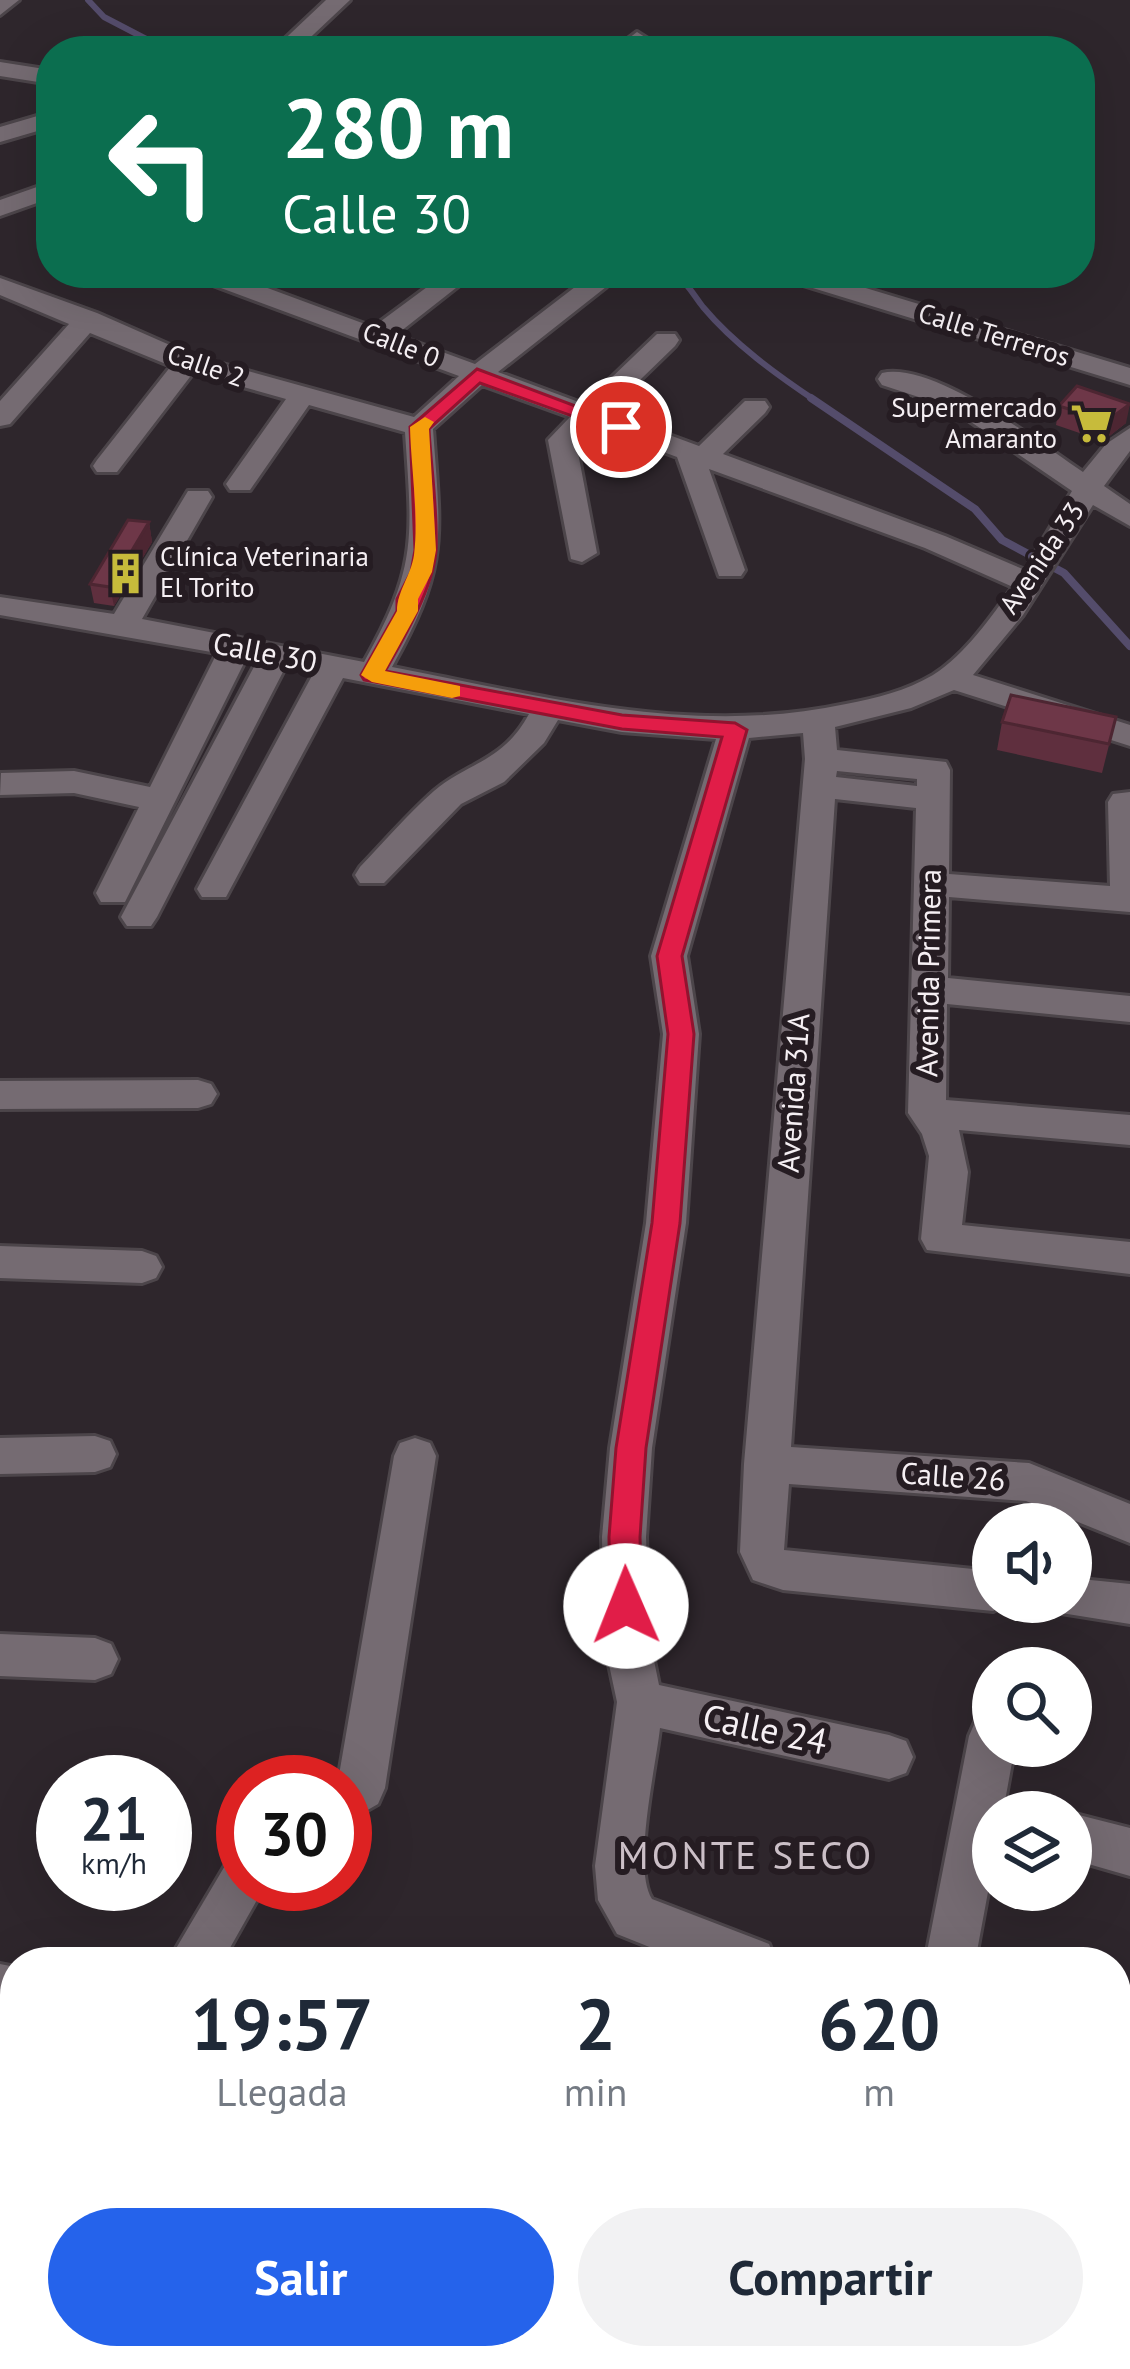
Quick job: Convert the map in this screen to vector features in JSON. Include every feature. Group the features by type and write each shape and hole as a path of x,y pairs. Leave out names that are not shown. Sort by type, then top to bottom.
{"street":[{"path":"0,8 8,0"},
{"path":"299,36 339,0"},
{"path":"0,69 36,75"},
{"path":"0,135 36,124"},
{"path":"8,206 36,195"},
{"name":"Calle 2","path":"0,286 187,363 419,427"},
{"name":"Calle 0","path":"268,288 477,375 935,542 1040,569"},
{"path":"379,335 442,288"},
{"path":"214,889 352,670 408,611 425,550 419,427 477,375 589,288"},
{"name":"Calle Terreros","path":"838,288 1130,377"},
{"path":"0,418 88,319"},
{"path":"582,553 562,440 667,340"},
{"path":"107,466 187,363"},
{"path":"892,379 958,401 1130,517"},
{"path":"240,484 302,397"},
{"path":"730,571 697,454 755,407"},
{"name":"Avenida 33","path":"950,678 972,658 1040,569 1098,468 1128,436"},
{"path":"123,625 198,497"},
{"name":"Calle 30","path":"0,605 236,646 547,710 622,722 735,730 819,756 896,703 950,678"},
{"path":"113,893 236,646"},
{"path":"140,917 276,655"},
{"path":"950,678 1130,736"},
{"path":"372,875 449,796 493,774 533,736 547,710"},
{"path":"712,1947 635,1917 622,1900 619,1866 640,1702 627,1641 624,1537 631,1448 666,1223 681,1034 669,956 735,730"},
{"name":"Avenida Primera","path":"819,756 933,784 927,1113 946,1131 949,1151 941,1239 1130,1258"},
{"name":"Avenida 31A","path":"819,756 762,1552 769,1566 972,1589"},
{"path":"1,784 74,782 160,800"},
{"path":"931,884 1129,900 1124,802"},
{"path":"929,989 1130,1009"},
{"path":"0,1095 198,1094"},
{"path":"927,1113 1130,1130"},
{"path":"0,1262 142,1267"},
{"path":"0,1456 95,1454"},
{"path":"366,1755 415,1456"},
{"name":"Calle 26","path":"766,1464 1029,1483 1130,1524"},
{"path":"1092,1600 1130,1604"},
{"path":"0,1655 94,1659"},
{"name":"Calle 24","path":"640,1702 890,1757"},
{"path":"1092,1842 1130,1852"},
{"path":"954,1947 972,1871"},
{"path":"202,1947 224,1911"}],"building":[{"path":"1077,386 1130,404 1107,421 1059,406"},
{"path":"128,520 149,522 110,587 90,584"},
{"path":"1011,695 1116,717 1109,744 1002,722"}],"waterway":[{"path":"88,0 104,17 140,36"},
{"path":"689,288 742,346 816,401"},
{"path":"811,398 975,509 1002,540 1064,573 1130,646"}],"slow traffic":[{"path":"425,422 419,427 422,572 408,599 408,611 372,675 452,691"}],"place":[{"name":"Supermercado Amaranto","path":"1091,424"},
{"name":"Clínica Veterinaria El Torito","path":"126,573"}],"district":[{"name":"MONTE SECO","path":"746,1855"}],"route":[{"path":"621,427 477,375 419,427 422,572 408,599 408,611 372,675 622,722 735,730 669,956 681,1034 666,1223 631,1448 624,1537 626,1606"}]}
